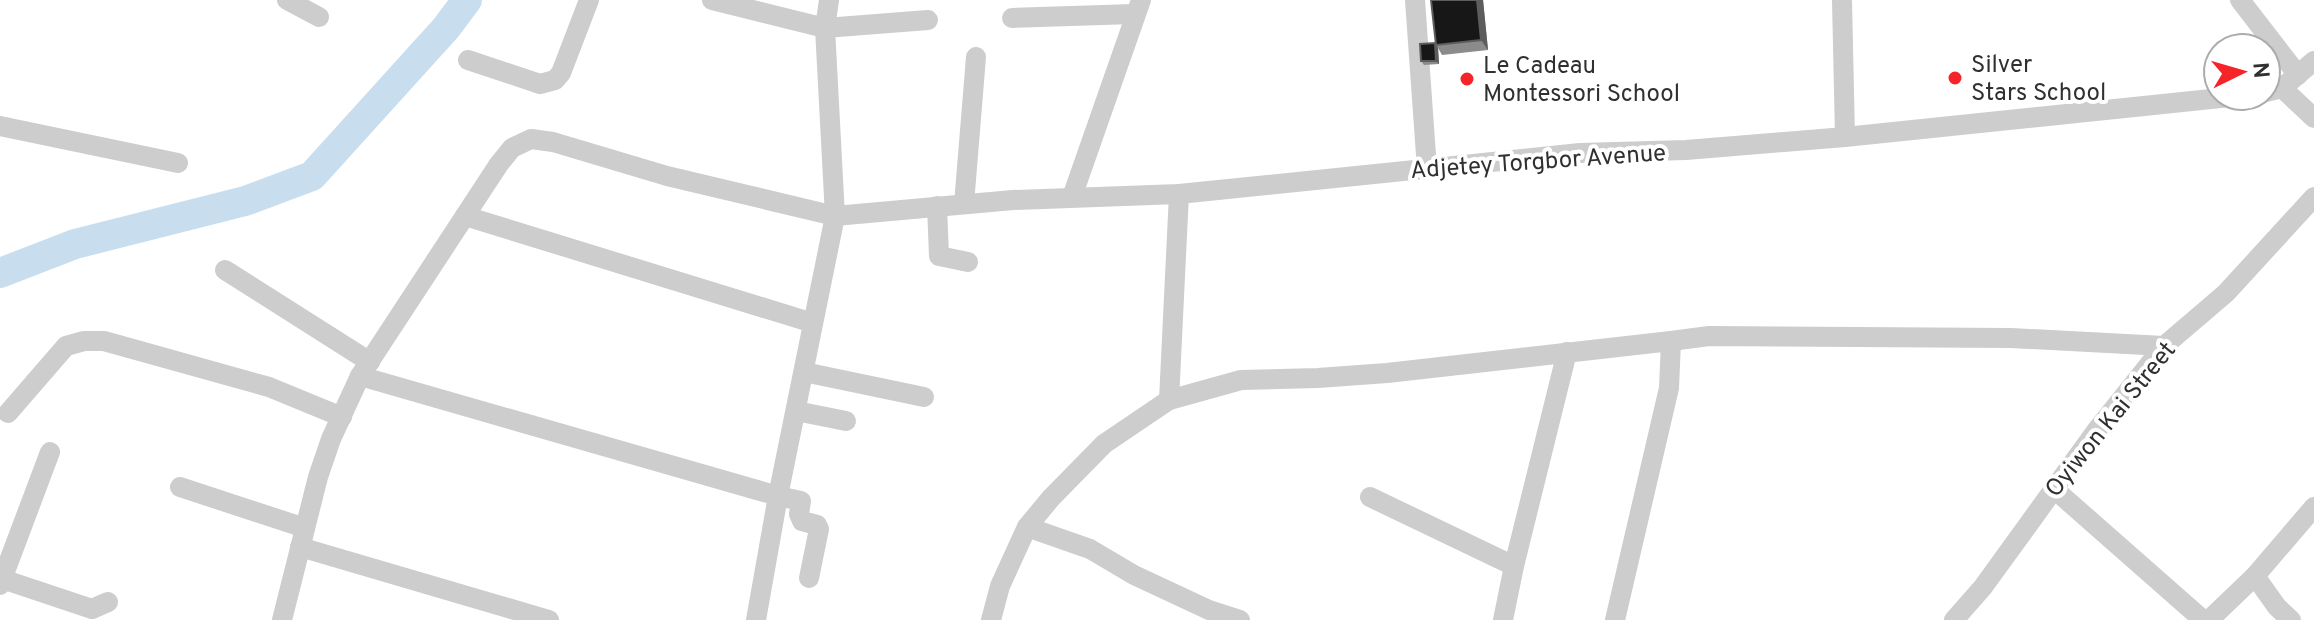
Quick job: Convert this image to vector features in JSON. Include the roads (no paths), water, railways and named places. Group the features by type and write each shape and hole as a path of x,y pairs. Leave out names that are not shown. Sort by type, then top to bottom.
{"street":[{"path":"287,0 319,17"},
{"path":"468,60 540,84 555,80 561,73 589,0"},
{"path":"712,0 825,28 928,20"},
{"path":"756,620 835,216 825,28 829,0"},
{"path":"1415,0 1427,169"},
{"path":"1842,0 1845,137"},
{"path":"2240,0 2256,32"},
{"path":"1012,18 1137,7 1072,197"},
{"path":"964,204 976,57"},
{"path":"2314,61 2282,85 2314,118"},
{"name":"Adjetey Torgbor Avenue","path":"282,620 331,439 365,369 499,164 512,148 531,139 553,142 667,176 835,216 1072,197 1179,194 1580,153 1686,150 1845,137 2202,100"},
{"path":"0,126 178,163"},
{"path":"1169,400 1179,194"},
{"name":"Oyiwon Kai Street","path":"1954,620 1983,587 2053,488 2164,346 2226,293 2314,197"},
{"path":"937,206 939,256 968,262"},
{"path":"465,216 813,323"},
{"path":"225,270 365,369 801,501 799,514 802,521 817,525 819,529 809,578"},
{"path":"991,620 1000,586 1027,527 1104,444 1169,400 1241,380 1387,373 1709,336 2011,338 2164,346"},
{"path":"8,413 66,346 84,341 104,341 269,387 342,417"},
{"path":"1615,620 1669,388 1671,341"},
{"path":"1503,620 1567,352"},
{"path":"804,372 924,397"},
{"path":"796,411 846,421"},
{"path":"50,452 1,582 92,609 108,602"},
{"path":"180,487 302,538 549,620"},
{"path":"2053,488 2206,620 2255,576 2314,507"},
{"path":"1370,497 1514,566"},
{"path":"1027,527 1090,549 1134,575 1209,610 1240,620"},
{"path":"2255,576 2277,607 2291,620"}],"waterway":[{"path":"0,273 75,244 245,201 312,176 446,28 467,0"}],"place":[{"name":"Silver Stars School","path":"1955,78"},
{"name":"Le Cadeau Montessori School","path":"1467,79"}]}
